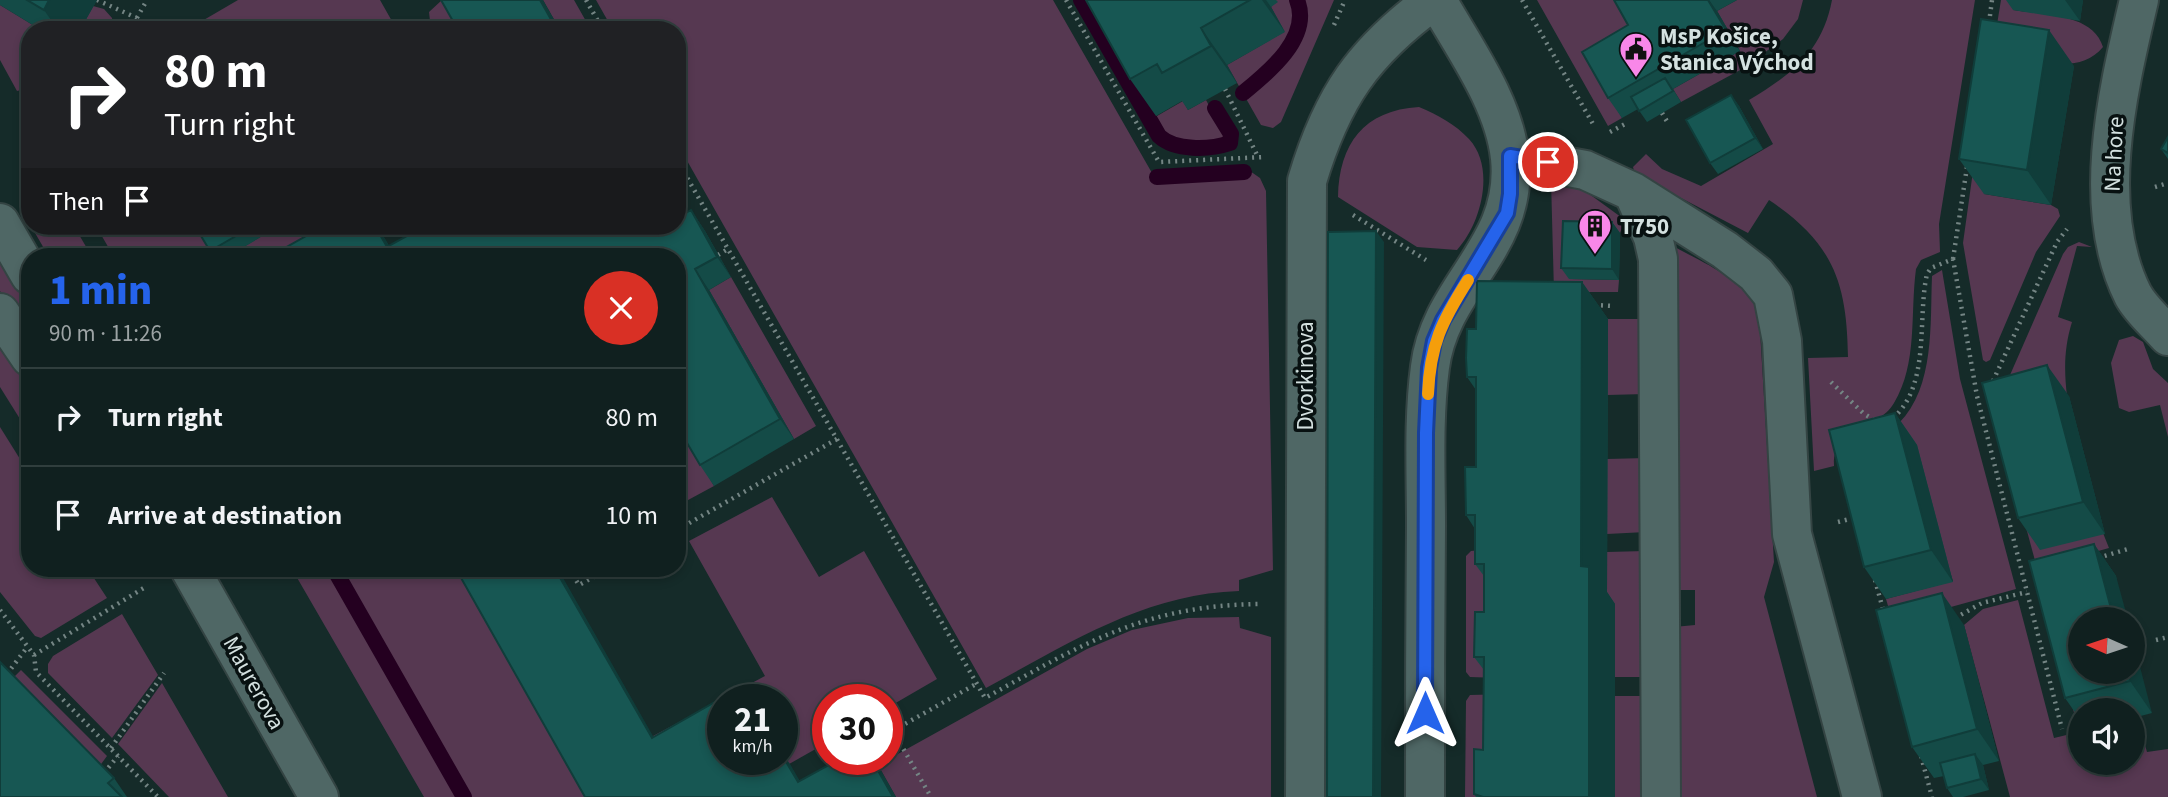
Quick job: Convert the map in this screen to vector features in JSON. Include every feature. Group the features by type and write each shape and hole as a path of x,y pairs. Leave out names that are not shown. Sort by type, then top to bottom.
{"street":[{"name":"Dvorkinova","path":"1305,797 1307,181 1332,113 1363,62 1394,29 1435,0 1483,81 1510,156 1510,194 1507,213 1443,320 1434,341 1429,368 1426,433 1425,797"},
{"name":"Na hore","path":"2139,0 2118,89 2109,169 2111,198 2121,265 2135,298 2168,336"},
{"path":"1510,156 1575,167 1633,192 1725,250 1756,274 1773,295 1782,341 1792,534 1862,797"},
{"path":"1633,192 1653,237 1658,259 1661,797"},
{"path":"0,223 21,259"},
{"path":"0,313 21,344"},
{"name":"Maurerova","path":"195,577 319,797"}],"path":[{"path":"97,0 137,18"},
{"path":"135,21 147,0"},
{"path":"586,0 598,21"},
{"path":"1066,0 1159,162 1274,156"},
{"path":"1522,0 1594,125"},
{"path":"1988,27 1992,0"},
{"path":"1225,89 1258,157"},
{"path":"1661,113 1668,123"},
{"path":"1968,163 1953,259 1976,396 2062,729"},
{"path":"686,176 985,698 1121,627 1168,612 1239,604"},
{"path":"1976,396 1995,379 2057,242 2066,230 2111,198"},
{"path":"1349,212 1402,245"},
{"path":"718,255 728,249"},
{"path":"1874,431 1900,413 1907,399 1923,344 1927,274 1931,268 1953,259"},
{"path":"686,525 837,439"},
{"path":"1998,482 2009,479"},
{"path":"1854,504 1860,524"},
{"path":"2087,561 2131,548"},
{"path":"1872,571 1886,622"},
{"path":"2024,579 2037,575"},
{"path":"574,577 579,585 594,577"},
{"path":"34,654 153,582"},
{"path":"1952,619 1964,615 1982,603 2027,592"},
{"path":"0,610 34,654 36,672 158,797"},
{"path":"2156,640 2168,637"},
{"path":"4,677 28,646"},
{"path":"2045,664 2057,661"},
{"path":"111,748 164,673"},
{"path":"903,726 976,684"},
{"path":"1919,748 1932,797"},
{"path":"903,753 931,797"},
{"path":"102,776 118,756"}],"shaded area":[{"path":"238,0 380,0 392,21 202,21"},
{"path":"442,0 455,21 430,21 429,12"},
{"path":"543,0 574,0 586,21 555,21"},
{"path":"596,0 1053,0 1152,173 1247,169 1260,178 1266,191 1273,570 1239,580 1239,591 1204,594 1139,611 1077,639 986,688 686,159 686,21 608,21"},
{"path":"1085,0 1091,0 1157,116 1183,101 1188,110 1206,100 1228,141 1187,143 1162,130 1154,121"},
{"path":"1276,0 1334,0 1281,122 1273,128 1261,125 1227,65 1284,32 1271,7"},
{"path":"1537,0 1617,0 1643,45 1596,73 1622,118 1608,126"},
{"path":"1737,0 1803,0 1798,19 1783,39 1742,69 1681,102 1673,89 1740,51 1717,11"},
{"path":"1832,0 1975,0 1939,224 1940,252 1921,260 1916,269 1910,355 1902,388 1886,412 1848,434 1841,442 1834,466 1814,471 1808,358 1848,357 1847,330 1839,286 1822,249 1791,216 1769,200 1748,233 1635,174 1633,167 1646,154 1662,169 1701,186 1773,144 1749,100 1792,71 1813,48 1821,34"},
{"path":"2001,0 2015,0 2013,10 2052,15 2078,22 2097,36 2103,47 2093,56 2071,64 2007,55 1982,116"},
{"path":"0,5 26,21 21,21 21,90 17,91 0,60"},
{"path":"93,6 104,9 112,21 85,21"},
{"path":"1419,107 1446,120 1464,134 1477,151 1482,165 1482,196 1478,211 1466,239 1457,250 1417,247 1338,197 1343,161 1358,133 1383,115"},
{"path":"1979,128 1984,194 2051,205 2058,209 2060,216 2036,252 1990,360 1986,362 1983,360 1963,243"},
{"path":"1551,180 1581,188 1625,220 1620,233 1571,232 1569,279 1619,280 1618,292 1554,292"},
{"path":"36,235 79,235 87,248 44,248"},
{"path":"101,235 202,235 209,248 109,248"},
{"path":"263,235 350,235 332,248 242,248"},
{"path":"2079,242 2092,247 2077,246 2058,317 2072,322 2065,359 2067,396 1996,407 2063,254 2068,247"},
{"path":"1671,245 1733,281 1752,301 1759,314 1774,562 1764,597 1817,797 1677,797 1674,627 1695,625 1695,590 1675,590"},
{"path":"0,259 21,293 21,322 0,291"},
{"path":"1942,270 1960,379 2016,589 1893,623 1886,599 1953,581 1899,423 1911,408 1925,373 1930,334 1932,276"},
{"path":"731,277 816,426 794,439 709,290"},
{"path":"1608,319 1645,319 1646,394 1607,395"},
{"path":"0,332 21,364 21,421 0,387"},
{"path":"2133,336 2143,342 2153,369 2168,383 2168,437 2160,405 2129,412 2119,408 2111,363 2119,340"},
{"path":"0,427 21,461 21,577 93,577 107,598 41,638 35,636 0,592"},
{"path":"686,437 714,486 686,501"},
{"path":"1646,458 1646,532 1607,534 1607,459"},
{"path":"2017,494 2103,533 2109,548 2037,568"},
{"path":"772,497 819,577 864,551 937,679 903,699 903,684 812,684 812,751 798,759 798,684 750,684 765,676 689,541"},
{"path":"1492,549 1500,678 1470,677 1466,672 1466,556 1471,551"},
{"path":"1645,551 1646,677 1615,677 1607,604 1607,552"},
{"path":"297,577 464,577 588,797 424,797"},
{"path":"2018,600 2054,738 2068,735 2068,775 2145,775 2145,745 2147,752 2168,749 2168,797 2010,797 1964,625 1983,609"},
{"path":"122,614 158,675 112,738 48,673 48,664 53,656"},
{"path":"1239,617 1240,628 1271,637 1271,797 896,797 884,775 903,775 903,751 1087,649 1132,630 1188,618"},
{"path":"21,670 107,756 96,771 9,682"},
{"path":"2064,674 2075,698 2070,698"},
{"path":"162,683 228,797 169,797 118,744"},
{"path":"1510,694 1500,797 1465,797 1466,701 1470,695"},
{"path":"1615,696 1647,696 1648,797 1614,797"},
{"path":"707,707 707,717 666,759 653,736"}],"building":[{"path":"27,0 49,0 44,10"},
{"path":"441,0 540,0 552,21 453,21"},
{"path":"1086,0 1250,0 1201,28 1211,46 1162,73 1157,64 1130,79"},
{"path":"1614,0 1708,0 1726,30 1608,98 1582,52 1628,25"},
{"path":"1981,19 2049,30 2027,170 1959,159"},
{"path":"1665,78 1673,91 1639,111 1631,97"},
{"path":"1731,95 1755,138 1710,163 1686,120"},
{"path":"2168,137 2168,153 2161,149"},
{"path":"691,210 717,257 695,269 780,419 700,465 686,441 686,248 285,248 308,235 380,235 387,247 409,235 686,235 686,213"},
{"name":"T750","path":"1563,221 1612,222 1612,269 1561,268"},
{"path":"1376,231 1373,797 1327,797 1328,232"},
{"path":"200,235 238,235 215,248 208,248"},
{"path":"1477,281 1582,282 1581,566 1589,567 1589,797 1483,797 1474,794 1474,749 1483,750 1484,657 1474,657 1475,612 1484,612 1484,564 1475,564 1475,515 1466,515 1465,467 1476,467 1476,377 1467,377 1466,358 1467,329 1476,329"},
{"path":"2047,365 2083,502 2018,518 1982,383"},
{"path":"1895,413 1931,550 1864,567 1829,430"},
{"path":"2094,544 2111,607 2068,607 2068,684 2119,684 2065,698 2029,561"},
{"path":"461,577 560,577 652,738 707,707 707,775 794,775 798,782 812,774 881,775 893,797 585,797"},
{"path":"1942,593 1977,729 1912,747 1876,610"},
{"path":"0,662 114,778 108,783 122,797 0,797"},
{"path":"1975,754 1981,779 1947,788 1940,763"}],"waterway":[{"path":"1081,0 1159,136 1174,144 1193,148 1230,143 1231,134 1215,108"},
{"path":"1243,93 1265,75 1293,40 1299,27 1297,0"},
{"path":"1157,177 1244,172"},
{"path":"339,577 464,797"}],"slow traffic":[{"path":"1428,394 1434,341 1443,320 1468,280"}],"place":[{"name":"MsP Košice, Stanica Východ","path":"1636,79"},
{"name":"T750","path":"1595,256"}],"route":[{"path":"1425,713 1426,433 1429,368 1434,341 1443,320 1491,244 1507,213 1510,156 1548,162"}]}
